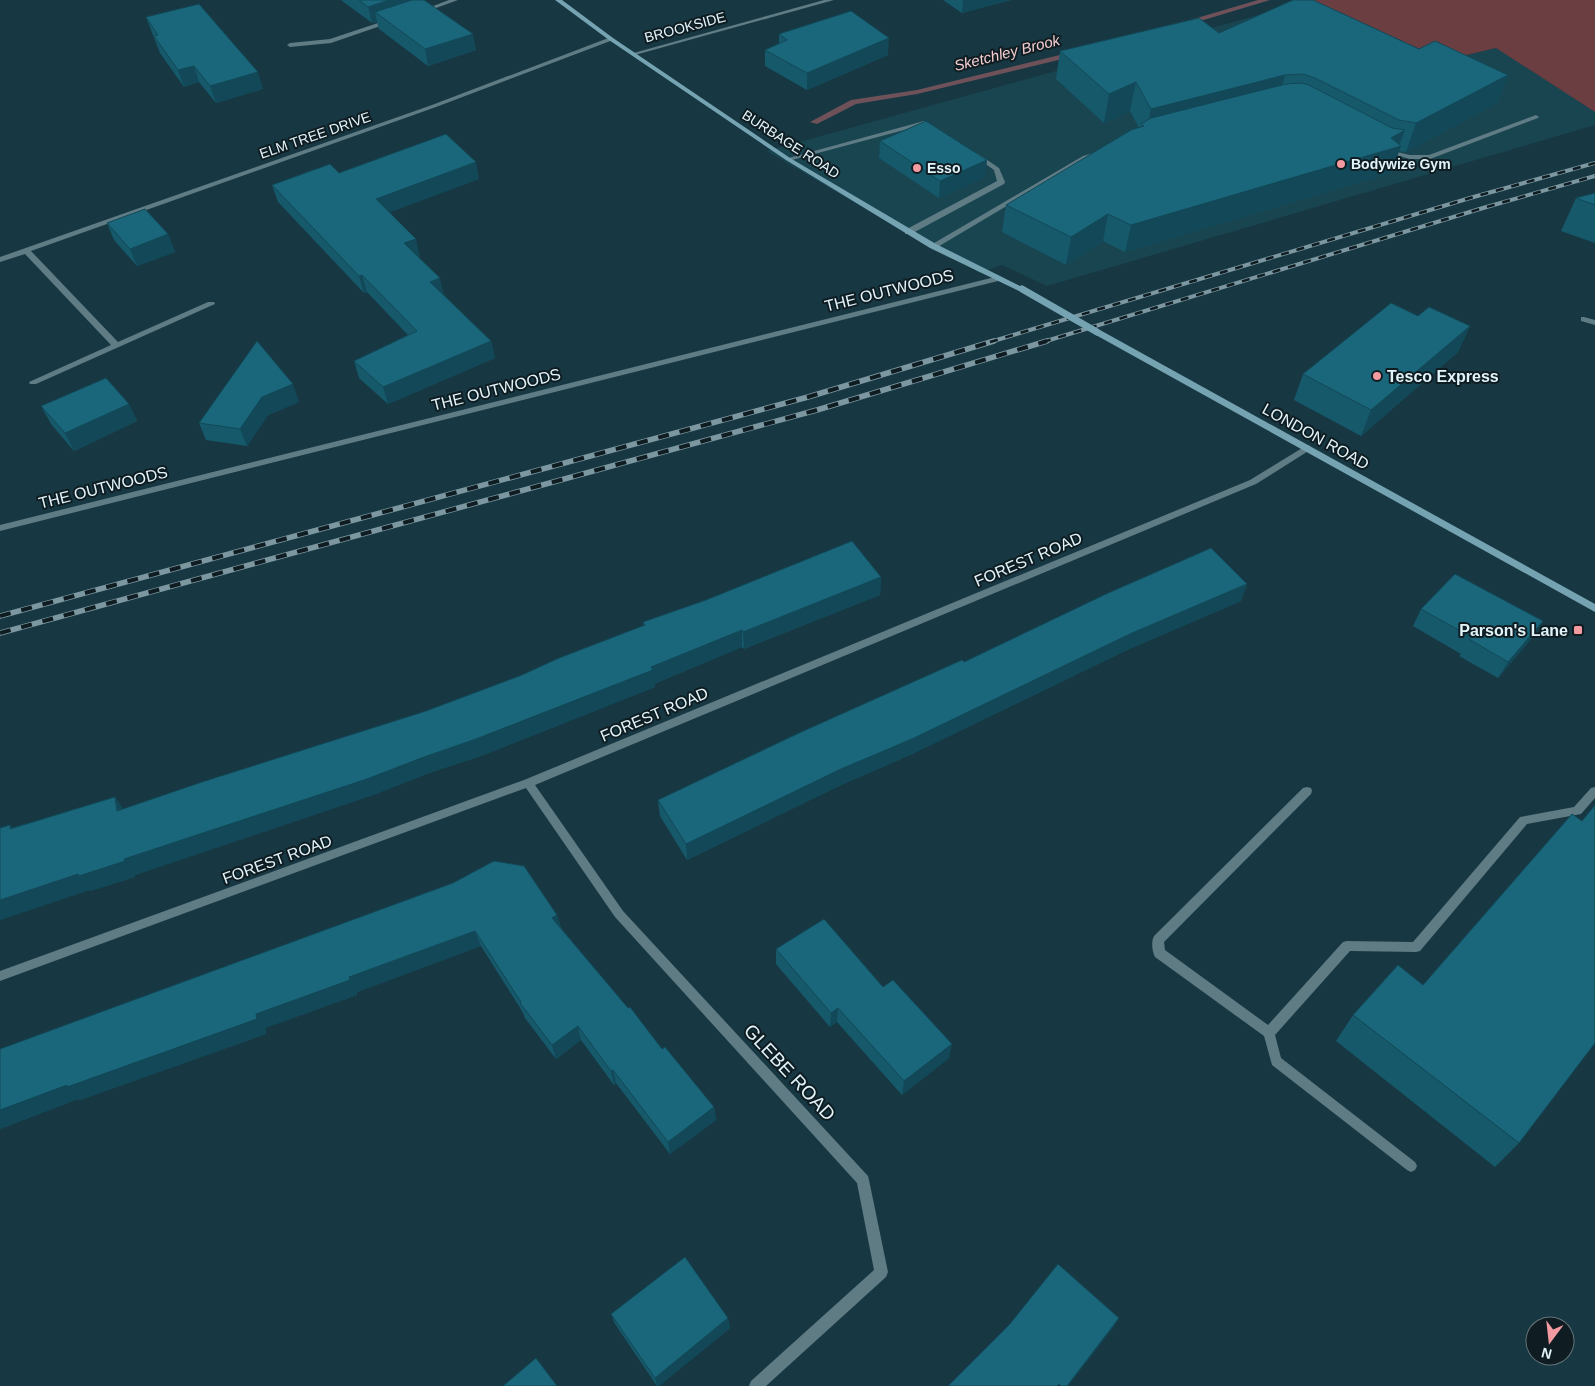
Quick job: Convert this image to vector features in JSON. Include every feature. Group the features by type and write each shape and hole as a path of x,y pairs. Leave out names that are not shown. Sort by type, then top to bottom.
{"main road":[{"name":"BURBAGE ROAD","path":"558,0 611,39 788,159 933,246 1022,289"},
{"name":"LONDON ROAD","path":"1022,289 1595,608"}],"street":[{"path":"420,12 455,0"},
{"name":"BROOKSIDE","path":"633,54 831,0"},
{"path":"290,45 331,41 393,20"},
{"name":"ELM TREE DRIVE","path":"0,260 434,106 611,39"},
{"path":"1378,148 1398,156 1430,157 1536,116"},
{"path":"788,159 924,123 940,133"},
{"path":"908,232 1001,182 997,168 965,148"},
{"path":"933,246 1085,157 1104,152"},
{"path":"27,251 116,346"},
{"name":"THE OUTWOODS","path":"0,528 999,278"},
{"path":"32,382 211,304"},
{"path":"1584,318 1595,323"},
{"name":"FOREST ROAD","path":"0,976 528,783 1253,482 1307,448"},
{"name":"GLEBE ROAD","path":"528,783 619,914 863,1180 881,1272 756,1386"},
{"path":"1307,791 1158,940 1159,952 1268,1033 1276,1061 1411,1166"},
{"path":"1268,1033 1348,946 1416,947 1524,820 1577,811 1595,792"}],"shaded area":[{"path":"1310,0 1595,0 1595,112 1496,48 1399,71"},
{"path":"1280,9 1399,71 1496,48 1595,112 1595,125 1047,286 1002,265 980,273 933,246 916,239 767,151"}],"building":[{"path":"359,0 389,0 368,7"},
{"path":"412,0 424,0 473,34 425,49 375,12"},
{"path":"1293,0 1313,0 1419,49 1435,41 1508,75 1416,123 1399,120 1315,78 1303,74 1285,75 1151,109 1136,82 1109,94 1060,51 1199,18 1219,33"},
{"path":"199,4 258,72 210,86 194,66 178,70 154,36 158,35 146,17"},
{"path":"851,11 889,38 807,73 765,50 787,40 779,34"},
{"path":"1301,83 1309,85 1392,128 1405,130 1391,138 1401,146 1131,225 1108,214 1071,237 1006,205 1131,130 1144,126 1141,124 1151,118 1286,84"},
{"path":"926,121 987,160 940,181 880,141"},
{"path":"446,134 476,162 376,199 416,239 404,243 440,278 430,282 491,341 383,387 354,361 417,331 362,275 359,276 272,185 330,164 339,173"},
{"path":"1595,193 1595,205 1576,198"},
{"path":"145,209 168,234 130,249 107,223"},
{"path":"1391,303 1418,316 1429,307 1470,326 1371,410 1303,374"},
{"path":"257,341 293,384 262,397 240,429 199,423"},
{"path":"106,378 129,404 65,433 41,406"},
{"path":"852,541 881,577 651,667 653,670 367,779 124,859 125,861 79,876 78,874 0,900 0,828 10,825 10,829 115,797 117,811 426,711 522,675 559,658 645,625 643,622 706,600"},
{"path":"1211,548 1247,584 1132,633 912,739 841,769 686,844 658,800 799,733 962,660 964,662 1106,594"},
{"path":"1455,574 1543,621 1508,662 1469,639 1471,637 1421,609"},
{"path":"1595,805 1595,1043 1519,1143 1353,1015 1398,965 1423,985 1572,814 1582,821"},
{"path":"494,861 524,866 557,915 552,918 628,1008 630,1007 662,1049 665,1047 714,1107 668,1142 613,1070 611,1071 578,1026 552,1045 520,1003 475,931 349,977 350,980 256,1014 257,1019 0,1110 0,1049 453,883"},
{"path":"824,919 883,987 893,980 952,1044 904,1081 838,1008 831,1013 776,949"},
{"path":"685,1257 728,1318 655,1378 611,1314"},
{"path":"1058,1264 1119,1318 1067,1386 1059,1384 1057,1386 948,1386 1009,1325"},
{"path":"536,1358 557,1386 503,1386"}],"waterway":[{"name":"Sketchley Brook","path":"1184,23 1266,0"},
{"name":"Sketchley Brook","path":"814,122 854,102 917,92 1076,53"}],"railway":[{"path":"990,342 1470,198 1595,163"},
{"path":"1043,342 1483,208 1595,176"},
{"path":"0,616 808,397 994,341"},
{"path":"0,633 817,410 1047,341"}],"place":[{"name":"Bodywize Gym","path":"1341,164"},
{"name":"Esso","path":"917,168"},
{"name":"Tesco Express","path":"1377,376"},
{"name":"Parson's Lane","path":"1578,630"}]}
